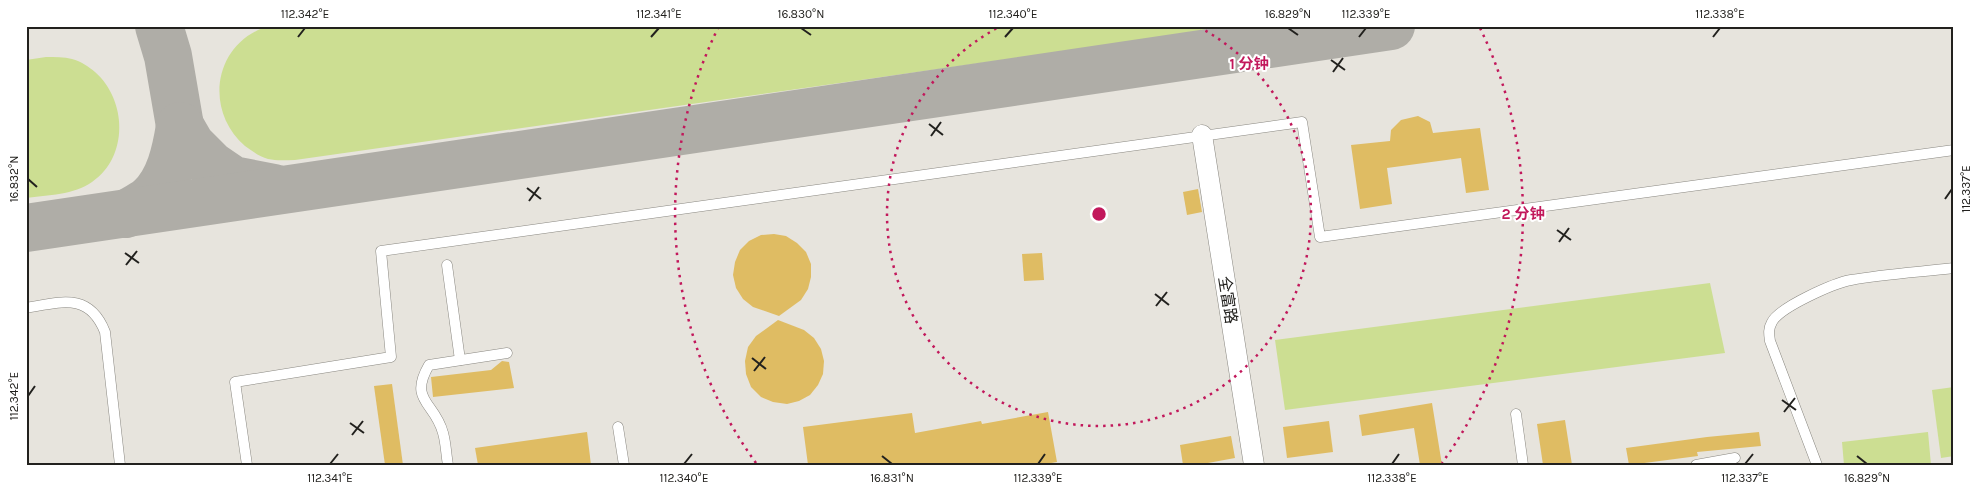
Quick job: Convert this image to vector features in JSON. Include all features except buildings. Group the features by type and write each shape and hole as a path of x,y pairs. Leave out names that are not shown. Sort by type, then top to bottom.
{"street":[{"name":"全富路","path":"1202,135 1254,465"}],"lane":[{"path":"247,465 235,382 392,357 381,251 1302,122 1320,237 1954,150"},
{"path":"447,265 460,360"},
{"path":"1816,465 1770,341 1768,330 1772,321 1781,312 1823,289 1850,280 1954,268"},
{"path":"26,308 64,301 85,306 99,318 105,332 120,465"},
{"path":"448,465 443,433 438,419 420,393 422,377 428,365 507,353"},
{"path":"1516,414 1523,465"},
{"path":"618,427 624,465"},
{"path":"1696,465 1735,458"}],"green space":[{"path":"269,26 1220,26 1201,32 295,160 271,160 256,154 245,146 232,131 223,114 220,96 221,78 226,62 236,46 250,34"},
{"path":"46,57 79,61 95,72 106,84 118,113 118,144 113,158 104,171 92,182 77,190 26,198 26,60"},
{"path":"1710,283 1725,353 1285,410 1275,340"},
{"path":"1954,387 1954,456 1941,458 1932,390"},
{"path":"1928,432 1931,465 1844,465 1842,442"}],"taxiway":[{"path":"159,26 168,56 180,126"},
{"path":"26,228 1391,26"},
{"path":"126,214 150,199 163,184 174,155 180,126 191,145 211,165 233,180 274,188"}]}
